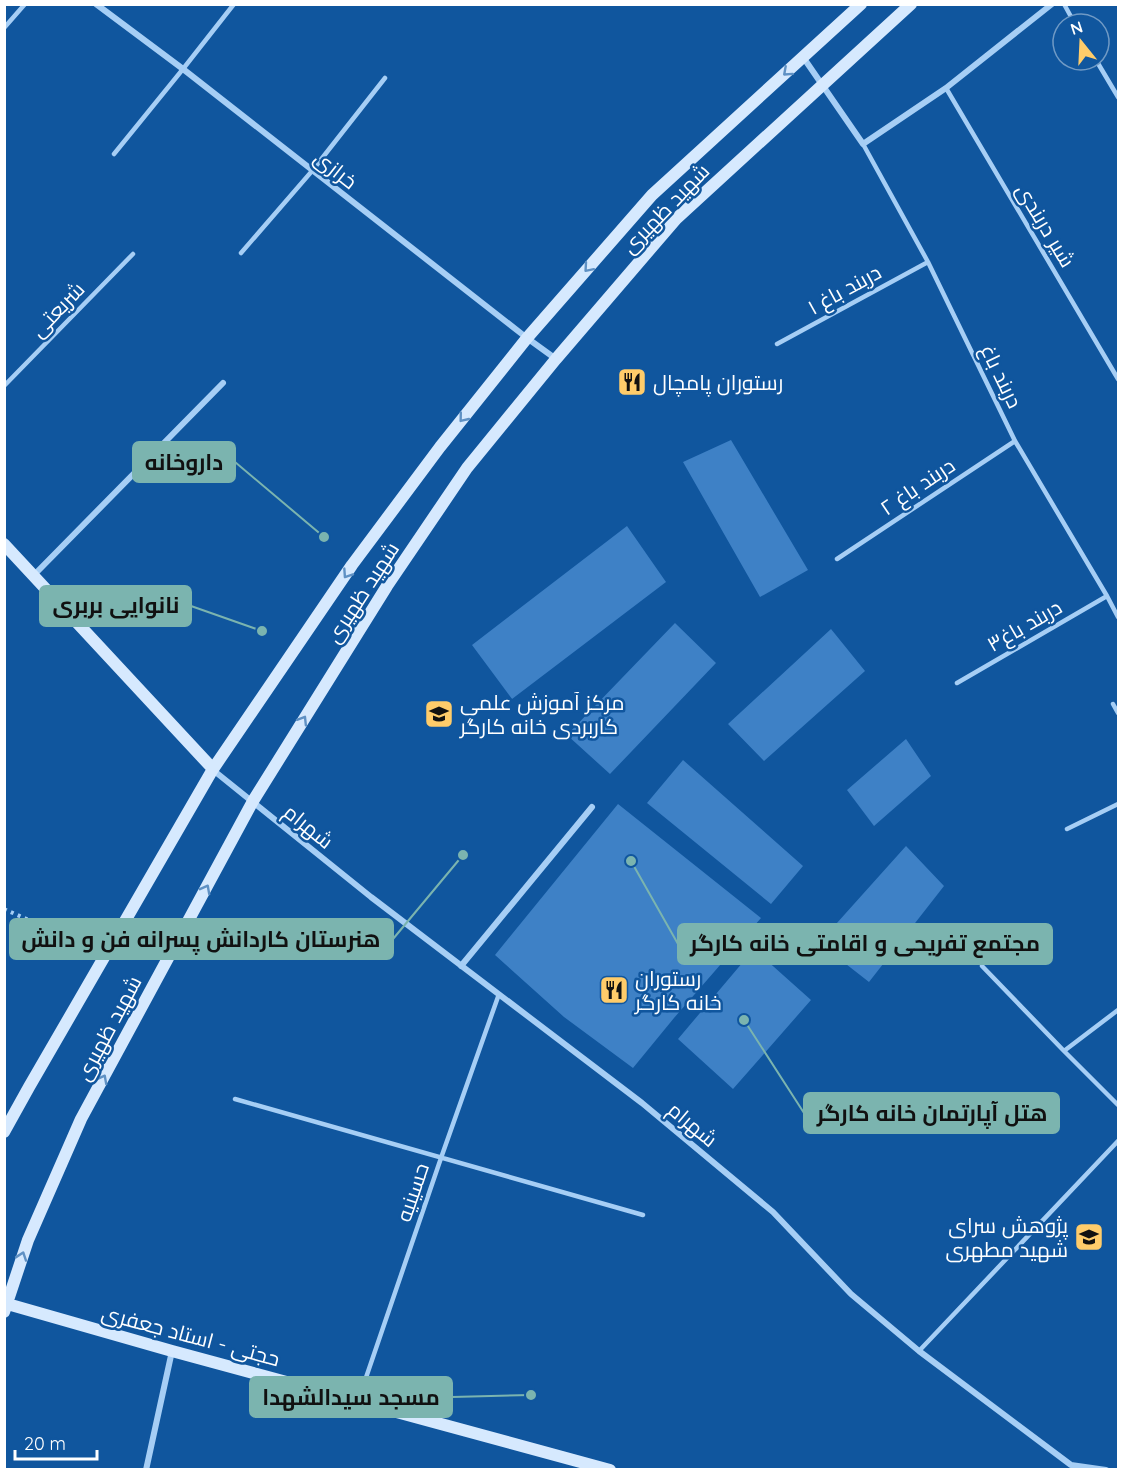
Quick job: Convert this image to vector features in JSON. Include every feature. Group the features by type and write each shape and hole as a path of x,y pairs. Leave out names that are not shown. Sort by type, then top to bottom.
{"main road":[{"name":"شهید ظهیری","path":"4,1132 213,769 352,565 440,447 527,338 652,195 861,4"},
{"name":"شهید ظهیری","path":"5,1306 28,1240 81,1119 252,801 387,586 467,468 556,359 676,219 911,4"},
{"path":"4,544 213,769"},
{"name":"حجتی - استاد جعفری","path":"5,1306 610,1470"}],"street":[{"name":"خرازی","path":"96,4 556,359"},
{"path":"863,144 946,88 1052,4"},
{"name":"دربند باغ","path":"804,57 863,144"},
{"path":"34,575 223,383"},
{"name":"شهرام","path":"213,769 371,897 642,1103 773,1212 851,1294 919,1351 1071,1465 1106,1470"},
{"path":"462,966 592,807"},
{"path":"146,1470 172,1351"}],"lane":[{"path":"4,28 24,4"},
{"path":"114,154 234,4"},
{"path":"1103,72 1119,97"},
{"path":"241,253 312,171 385,78"},
{"name":"شیر دربندی","path":"946,88 1119,379"},
{"name":"دربند باغ","path":"863,144 928,262 1015,441 1119,617"},
{"name":"شریعتی","path":"4,386 133,254"},
{"name":"دربند باغ ۱","path":"777,344 928,262"},
{"name":"دربند باغ ۲","path":"837,559 1015,441"},
{"name":"دربند باغ۳","path":"957,683 1107,596"},
{"path":"1113,704 1119,713"},
{"path":"1067,829 1119,804"},
{"path":"982,966 1119,1105"},
{"name":"حسینیه","path":"358,1401 500,994"},
{"path":"1064,1051 1119,1010"},
{"path":"235,1100 643,1215"},
{"path":"919,1351 1119,1141"}],"path":[{"path":"4,909 106,955"}],"building":[{"path":"731,440 808,570 760,597 683,462"},
{"path":"627,526 666,582 512,699 472,645"},
{"path":"675,623 716,663 610,774 567,735"},
{"path":"831,629 865,671 764,761 728,724"},
{"path":"906,739 931,776 874,826 847,790"},
{"path":"683,760 803,866 771,904 647,803"},
{"path":"618,804 761,918 633,1068 564,1017 495,955"},
{"path":"906,846 944,886 869,982 819,943"},
{"path":"754,949 811,1000 733,1089 678,1039"}],"place":[{"name":"رستوران پامچال","path":"632,382"},
{"name":"داروخانه","path":"324,537"},
{"name":"نانوایی بربری","path":"262,631"},
{"name":"مرکز آموزش علمی کاربردی خانه کارگر","path":"439,714"},
{"name":"هنرستان کاردانش پسرانه فن و دانش","path":"463,855"},
{"name":"مجتمع تفریحی و اقامتی خانه کارگر","path":"631,861"},
{"name":"رستوران خانه کارگر","path":"614,990"},
{"name":"هتل آپارتمان خانه کارگر","path":"744,1020"},
{"name":"پژوهش سرای شهید مطهری","path":"1089,1237"},
{"name":"مسجد سیدالشهدا","path":"531,1395"}]}
